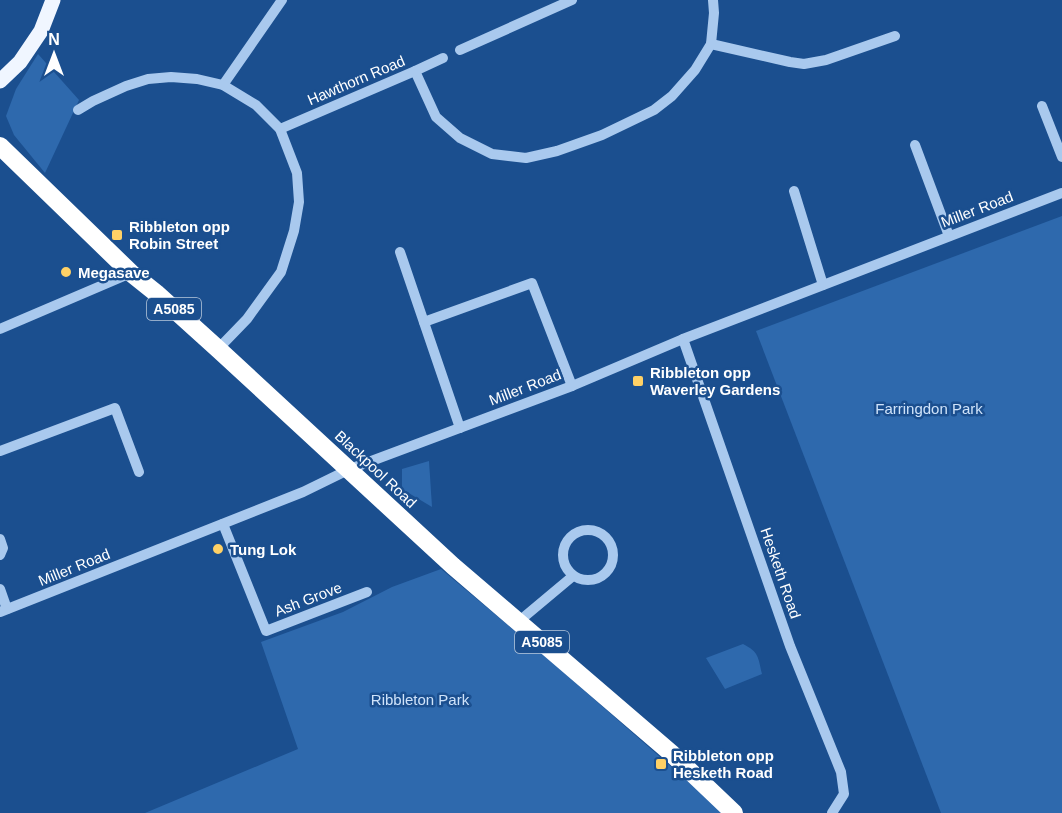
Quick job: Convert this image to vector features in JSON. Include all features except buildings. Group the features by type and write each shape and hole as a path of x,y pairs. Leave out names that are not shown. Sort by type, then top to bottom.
{"highway":[{"name":"Blackpool Road","path":"0,146 131,273 218,349 453,566 671,753 734,813"}],"main road":[{"path":"0,81 20,62 41,31 53,0"}],"street":[{"path":"223,85 282,0"},
{"path":"460,50 553,4 572,0"},
{"path":"415,71 436,117 460,138 492,154 526,158 557,152 602,135 654,110 672,96 695,70 711,44 713,0"},
{"path":"711,44 804,64 826,60 894,36"},
{"name":"Hawthorn Road","path":"280,129 443,58"},
{"path":"78,110 126,86 148,79 171,77 197,79 223,85 256,105 280,129 297,173 299,202 294,231 281,272 247,319 218,349"},
{"path":"1042,106 1062,157"},
{"path":"915,145 948,237"},
{"path":"794,191 823,285"},
{"name":"Miller Road","path":"4,611 303,492 350,470 572,386 682,339 1062,193"},
{"path":"400,252 460,428"},
{"path":"0,329 131,273"},
{"path":"424,322 532,283 572,386"},
{"name":"Hesketh Road","path":"682,339 790,646 841,772 844,794 832,813"},
{"path":"0,450 115,408 139,472"},
{"name":"Ash Grove","path":"223,524 266,631 368,592"},
{"path":"587,530 599,532 611,545 614,554 612,564 600,578 583,580 573,576 563,562 565,544 571,536 579,532 587,530"},
{"path":"0,539 3,548 0,555"},
{"path":"518,621 573,576"},
{"path":"0,589 4,611"}],"green space":[{"path":"38,54 79,100 45,173 14,135 6,116 16,89"},
{"name":"Farringdon Park","path":"1062,216 1062,813 941,813 756,331"},
{"path":"429,461 432,507 402,489 402,469"},
{"name":"Ribbleton Park","path":"441,569 546,657 724,813 145,813 298,749 261,642 343,612 392,587"},
{"path":"743,644 757,656 762,674 725,689 706,658"}],"place":[{"name":"Ribbleton opp Robin Street","path":"117,235"},
{"name":"Megasave","path":"66,272"},
{"name":"Ribbleton opp Waverley Gardens","path":"638,381"},
{"name":"Tung Lok","path":"218,549"},
{"name":"Ribbleton opp Hesketh Road","path":"661,764"}]}
